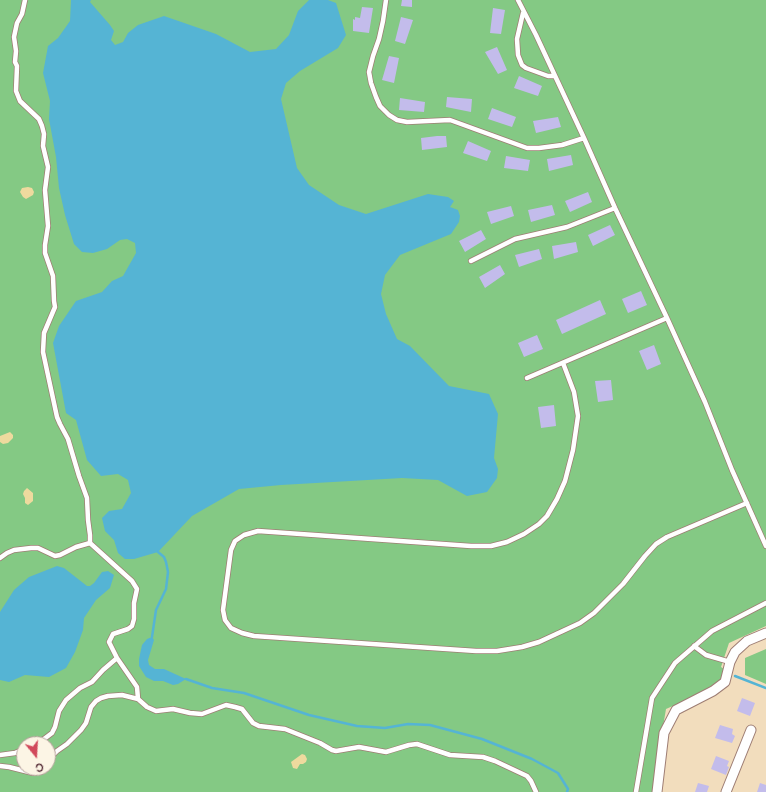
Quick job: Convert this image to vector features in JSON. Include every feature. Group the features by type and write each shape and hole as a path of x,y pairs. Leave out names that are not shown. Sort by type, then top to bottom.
{"street":[{"path":"657,792 664,733 676,710 713,691 725,682 730,662 735,652 747,641 766,633"},
{"path":"726,792 751,730"}],"lane":[{"path":"25,0 14,37 16,50 15,62 17,66 16,91 20,101 39,119 42,126 44,134 43,146 48,167 45,190 48,226 45,253 53,276 55,307 44,333 43,352 57,417 68,439 87,498 90,543 132,581 137,589 132,626 128,629 114,633 110,638 110,644 117,658 135,683 138,690 138,699"},
{"path":"386,0 384,21 369,72 371,83 380,106 389,115 397,120 407,122 450,120 527,148 562,145 584,138"},
{"path":"518,0 536,35 667,318 705,402 732,470 766,546"},
{"path":"524,13 517,39 518,55 522,65 526,68 548,76 555,76"},
{"path":"471,261 515,238 567,227 615,208"},
{"path":"527,378 667,318"},
{"path":"563,363 574,392 578,416 566,481 547,516 539,524 524,534 507,542 491,546 471,546 258,530 244,535 235,541 231,550 223,610 225,620 231,628 254,636 476,651 497,651 522,647 539,642 580,623 594,613 623,584 656,544 746,503"},
{"path":"0,558 14,550 31,548 38,548 55,556 90,543"},
{"path":"636,792 652,698 675,663 712,631 766,602"},
{"path":"694,646 706,655 730,662"},
{"path":"49,736 55,727 59,711 66,700 80,688 95,679 102,670 117,658"},
{"path":"56,752 81,730 86,722 91,707 96,701 101,698 122,695 138,699 147,707 156,711 173,708 190,713 202,714 226,705 235,707 242,709 253,723 259,726 285,730 320,743 336,751 359,747 386,752 417,744 454,755 483,757 527,776 536,792"},
{"path":"0,755 16,753"},
{"path":"0,766 16,769"}],"green space":[{"path":"0,0 766,0 766,626 729,643 721,667 724,669 722,679 714,688 666,709 652,792 0,792"},
{"path":"766,649 766,684 745,675 745,658"}],"sand":[{"path":"22,188 32,188 34,192 33,195 26,199 20,192"},
{"path":"10,432 13,435 13,438 8,443 3,444 0,442 0,436"},
{"path":"27,488 33,493 33,501 28,505 25,503 23,494"},
{"path":"302,754 305,755 307,759 306,762 300,764 297,769 293,768 291,762"}],"water":[{"path":"71,0 91,0 90,2 114,31 111,40 115,45 123,42 128,33 138,25 164,16 216,34 250,52 276,49 289,35 298,11 309,0 328,0 336,3 346,35 338,48 300,71 286,83 281,99 297,168 309,185 339,205 366,214 428,194 448,197 454,201 450,207 458,210 460,216 459,222 451,234 400,255 385,275 381,294 386,314 397,339 410,346 449,386 489,394 498,414 494,458 498,469 497,478 487,492 467,496 438,480 402,478 239,489 192,516 158,552 134,559 125,559 118,553 114,540 105,531 102,518 109,511 122,509 131,493 128,480 118,474 101,476 87,460 76,420 66,413 53,343 59,326 76,301 102,292 112,281 123,276 136,253 135,243 127,239 120,240 107,249 93,253 82,252 74,244 65,215 59,188 56,157 49,119 50,101 43,73 48,46 58,38 70,21"},
{"path":"57,566 64,568 87,586 94,583 102,572 108,571 114,575 110,588 96,600 84,618 83,630 75,652 66,668 49,677 25,675 9,682 0,680 0,612 14,590 29,577"},
{"path":"152,637 154,640 148,660 149,665 155,669 164,669 186,679 173,685 163,681 154,681 146,677 139,666 139,659 142,645 147,639"}],"building":[{"path":"402,0 412,0 412,7 401,6"},
{"path":"362,7 373,8 369,33 353,31 353,19 355,20 355,17 360,18"},
{"path":"493,8 505,10 501,34 490,33"},
{"path":"401,17 413,20 405,44 395,41"},
{"path":"497,47 507,70 498,74 485,52"},
{"path":"389,56 399,58 394,83 382,80"},
{"path":"519,76 542,86 538,96 514,88"},
{"path":"447,97 472,99 471,112 446,107"},
{"path":"400,98 425,102 424,112 399,110"},
{"path":"492,108 516,117 512,127 488,119"},
{"path":"558,117 561,127 536,133 533,121"},
{"path":"446,136 447,147 422,150 421,138"},
{"path":"468,141 491,151 487,161 463,153"},
{"path":"571,155 573,165 549,171 547,159"},
{"path":"506,156 530,160 528,171 504,168"},
{"path":"588,192 592,202 570,212 565,201"},
{"path":"552,205 555,215 531,222 528,210"},
{"path":"511,206 514,216 491,224 487,212"},
{"path":"610,225 615,235 593,246 588,235"},
{"path":"481,230 486,239 465,252 459,241"},
{"path":"576,242 578,252 554,259 552,246"},
{"path":"539,249 542,259 519,267 515,255"},
{"path":"500,265 505,274 485,288 479,277"},
{"path":"641,291 647,305 628,313 622,299"},
{"path":"600,300 606,314 562,334 556,320"},
{"path":"537,335 543,349 524,357 518,343"},
{"path":"654,345 661,364 647,370 639,351"},
{"path":"611,380 613,400 598,402 595,381"},
{"path":"554,405 556,426 541,428 538,407"},
{"path":"742,698 755,703 750,716 737,711"},
{"path":"720,725 733,729 732,734 735,736 732,743 715,738"},
{"path":"716,756 729,761 727,766 729,767 726,775 711,769"},
{"path":"698,783 709,786 707,792 695,792"},
{"path":"760,783 766,785 766,792 757,792"}],"waterway":[{"path":"152,637 156,610 166,589 168,572 164,557 158,552"},
{"path":"735,676 766,688"},
{"path":"186,679 212,688 244,693 309,715 357,726 385,728 408,724 430,725 482,739 532,759 558,773 568,789 567,792"}]}
